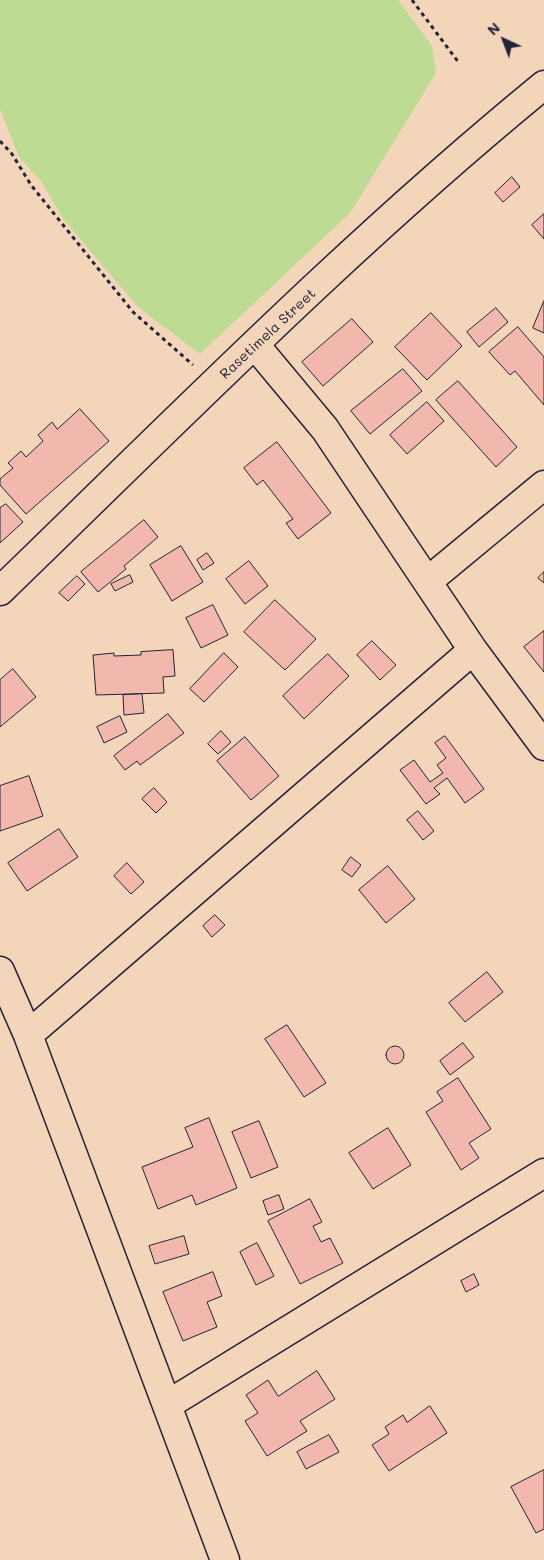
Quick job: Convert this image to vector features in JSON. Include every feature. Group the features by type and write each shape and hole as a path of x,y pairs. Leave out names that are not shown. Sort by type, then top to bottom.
{"street":[{"name":"Rasetimela Street","path":"0,592 255,345 486,133 544,85"},
{"path":"255,345 325,429 473,650 544,746"},
{"path":"428,581 544,486"},
{"path":"28,1035 473,650"},
{"path":"0,971 28,1035 225,1560"},
{"path":"167,1405 544,1173"}],"path":[{"path":"412,0 459,64"},
{"path":"0,141 12,154 31,185 134,312 193,365 212,386"}],"green space":[{"path":"0,0 398,0 432,46 436,73 350,213 200,354 138,307 64,220 41,181 19,157 0,109"}],"building":[{"path":"512,177 520,187 503,202 495,193"},
{"path":"544,214 544,239 532,225"},
{"path":"544,301 544,333 533,328"},
{"path":"496,308 508,322 479,347 467,332"},
{"path":"431,313 462,346 427,380 395,347"},
{"path":"352,319 373,342 323,386 302,362"},
{"path":"518,327 544,357 544,405 515,371 510,375 489,352"},
{"path":"403,369 422,391 370,434 351,411"},
{"path":"458,381 517,447 496,467 436,400"},
{"path":"427,402 444,421 407,454 390,435"},
{"path":"80,409 109,441 26,514 0,485 0,479 13,468 8,463 21,451 26,457 43,441 38,435 52,422 57,429"},
{"path":"277,442 331,513 298,539 286,523 293,519 263,480 257,485 244,468"},
{"path":"6,504 23,522 0,543 0,508"},
{"path":"144,520 158,537 124,566 126,569 98,592 81,572"},
{"path":"181,546 203,582 172,601 150,565"},
{"path":"207,553 214,563 203,570 197,560"},
{"path":"249,561 268,586 245,604 226,579"},
{"path":"544,572 544,583 538,578"},
{"path":"130,575 133,582 115,591 111,584"},
{"path":"77,576 85,584 68,601 59,593"},
{"path":"275,600 316,639 285,670 244,632"},
{"path":"213,605 228,635 201,648 186,618"},
{"path":"544,631 544,672 524,647"},
{"path":"372,641 396,665 380,680 357,655"},
{"path":"173,650 175,676 163,677 164,693 96,695 93,655 114,653 114,656 141,655 141,652"},
{"path":"224,653 238,667 204,702 190,689"},
{"path":"328,654 349,676 304,719 283,696"},
{"path":"13,669 36,697 0,727 0,680"},
{"path":"142,694 144,713 124,715 123,695"},
{"path":"168,714 184,733 140,765 137,761 125,770 114,756"},
{"path":"120,716 127,732 104,743 97,727"},
{"path":"221,731 231,742 218,754 208,744"},
{"path":"445,736 484,789 465,803 447,778 434,788 440,794 426,804 400,770 414,760 430,782 443,773 437,765 446,758 435,743"},
{"path":"245,737 279,776 251,800 217,761"},
{"path":"29,776 43,816 0,831 0,786"},
{"path":"154,788 167,802 156,813 142,799"},
{"path":"418,811 434,831 423,840 407,820"},
{"path":"59,829 78,857 27,891 8,863"},
{"path":"351,857 361,865 352,877 342,870"},
{"path":"127,863 144,882 131,894 114,876"},
{"path":"388,866 415,899 386,923 359,890"},
{"path":"215,915 225,925 212,937 203,926"},
{"path":"487,972 503,992 465,1022 449,1003"},
{"path":"287,1025 326,1083 304,1097 265,1039"},
{"path":"463,1043 474,1057 450,1075 440,1061"},
{"path":"395,1046 401,1049 404,1055 401,1061 395,1064 389,1061 386,1055 389,1049"},
{"path":"458,1078 491,1129 469,1143 479,1158 461,1170 426,1112 443,1101 437,1092"},
{"path":"209,1118 237,1188 196,1205 192,1195 158,1209 142,1167 193,1147 185,1128"},
{"path":"259,1121 278,1167 251,1178 232,1132"},
{"path":"388,1128 411,1165 373,1189 349,1153"},
{"path":"279,1195 284,1209 268,1215 263,1201"},
{"path":"310,1199 322,1222 313,1226 321,1242 330,1238 343,1263 300,1284 268,1221"},
{"path":"184,1236 189,1254 155,1264 149,1246"},
{"path":"257,1243 274,1276 256,1285 240,1252"},
{"path":"213,1272 222,1296 207,1302 217,1327 183,1341 163,1292"},
{"path":"474,1274 479,1285 466,1292 461,1281"},
{"path":"317,1371 335,1399 300,1421 307,1431 267,1456 245,1421 258,1413 246,1395 268,1380 278,1396"},
{"path":"430,1406 447,1433 389,1471 372,1445 389,1434 385,1427 403,1415 407,1422"},
{"path":"329,1435 339,1452 306,1469 297,1452"},
{"path":"544,1470 544,1529 536,1533 511,1487"}]}
